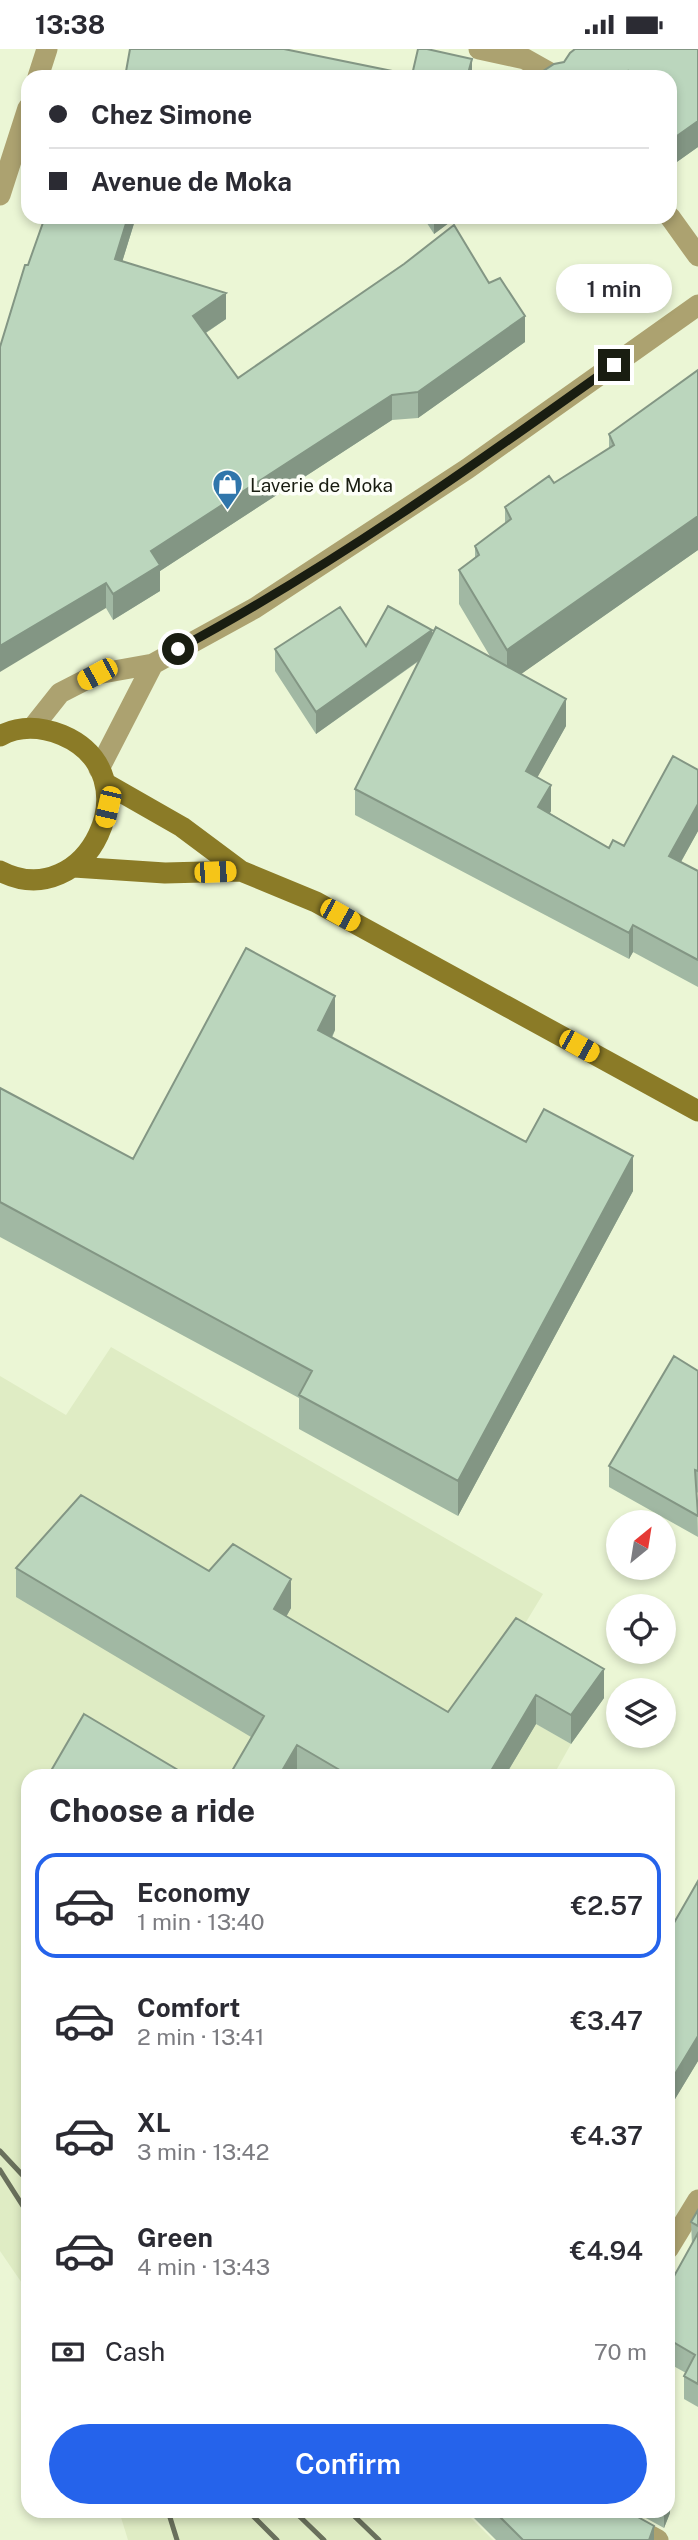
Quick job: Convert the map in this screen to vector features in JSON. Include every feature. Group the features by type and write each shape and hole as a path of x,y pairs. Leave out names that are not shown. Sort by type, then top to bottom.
{"main road":[{"path":"0,736 33,727 72,739 88,752 102,776 108,807 102,830 91,850 74,867 52,876 27,879 0,871"},
{"path":"102,776 182,827 241,871 316,902 698,1111"},
{"path":"74,867 165,873 241,871"}],"street":[{"path":"40,70 47,49"},
{"path":"479,49 525,59 545,70"},
{"path":"0,195 21,130"},
{"path":"675,224 698,256"},
{"path":"33,727 60,693 84,680 97,674 153,664 255,608 388,522 698,305"},
{"path":"102,776 153,664"},
{"path":"675,2238 698,2200"},
{"path":"618,2518 658,2540"}],"shaded area":[{"path":"111,1347 543,1594 483,1693 571,1744 557,1769 21,1769 21,2282 0,2251 0,1376 66,1415"},
{"path":"121,2518 471,2518 493,2540 128,2540"}],"building":[{"path":"130,49 284,49 387,70 126,70"},
{"path":"418,49 472,59 469,70 413,70"},
{"path":"575,49 698,49 698,121 677,136 677,70 545,70 564,62"},
{"path":"43,224 126,224 115,259 226,293 193,316 238,378 404,264 454,225 489,283 500,278 525,316 418,392 392,395 151,551 160,565 113,594 106,583 0,646 0,347 25,265 28,265"},
{"path":"698,370 698,516 507,650 459,570 479,555 475,546 511,519 505,507 549,476 554,483 614,445 609,434"},
{"path":"388,606 432,630 316,712 275,649 340,607 366,646"},
{"path":"436,627 566,699 526,771 551,785 538,807 609,848 613,840 624,846 673,756 698,770 698,804 669,856 698,871 698,960 633,925 629,933 355,789"},
{"path":"246,948 335,996 318,1030 526,1142 544,1109 633,1156 458,1481 299,1395 312,1371 0,1202 0,1088 133,1159"},
{"path":"674,1356 698,1371 698,1471 695,1470 698,1516 609,1466"},
{"path":"81,1495 209,1571 233,1544 291,1579 274,1609 448,1712 516,1618 604,1669 571,1715 536,1695 492,1769 338,1769 297,1745 283,1769 233,1769 264,1716 16,1568"},
{"path":"84,1714 176,1769 52,1769"},
{"path":"698,1881 698,2036 675,2074 675,1921"},
{"path":"698,2210 698,2226 691,2222"},
{"path":"698,2233 698,2384 684,2376 695,2355 675,2343 675,2274"},
{"path":"501,2518 640,2518 654,2526 649,2540 523,2540"}],"railway":[{"path":"0,2151 21,2174"},
{"path":"0,2170 21,2203"},
{"path":"170,2518 177,2540"},
{"path":"255,2518 277,2540"},
{"path":"301,2518 324,2540"},
{"path":"356,2518 379,2540"}],"place":[{"name":"Laverie de Moka","path":"227,512"}],"route":[{"path":"178,649 255,608 467,469 614,365"}]}
